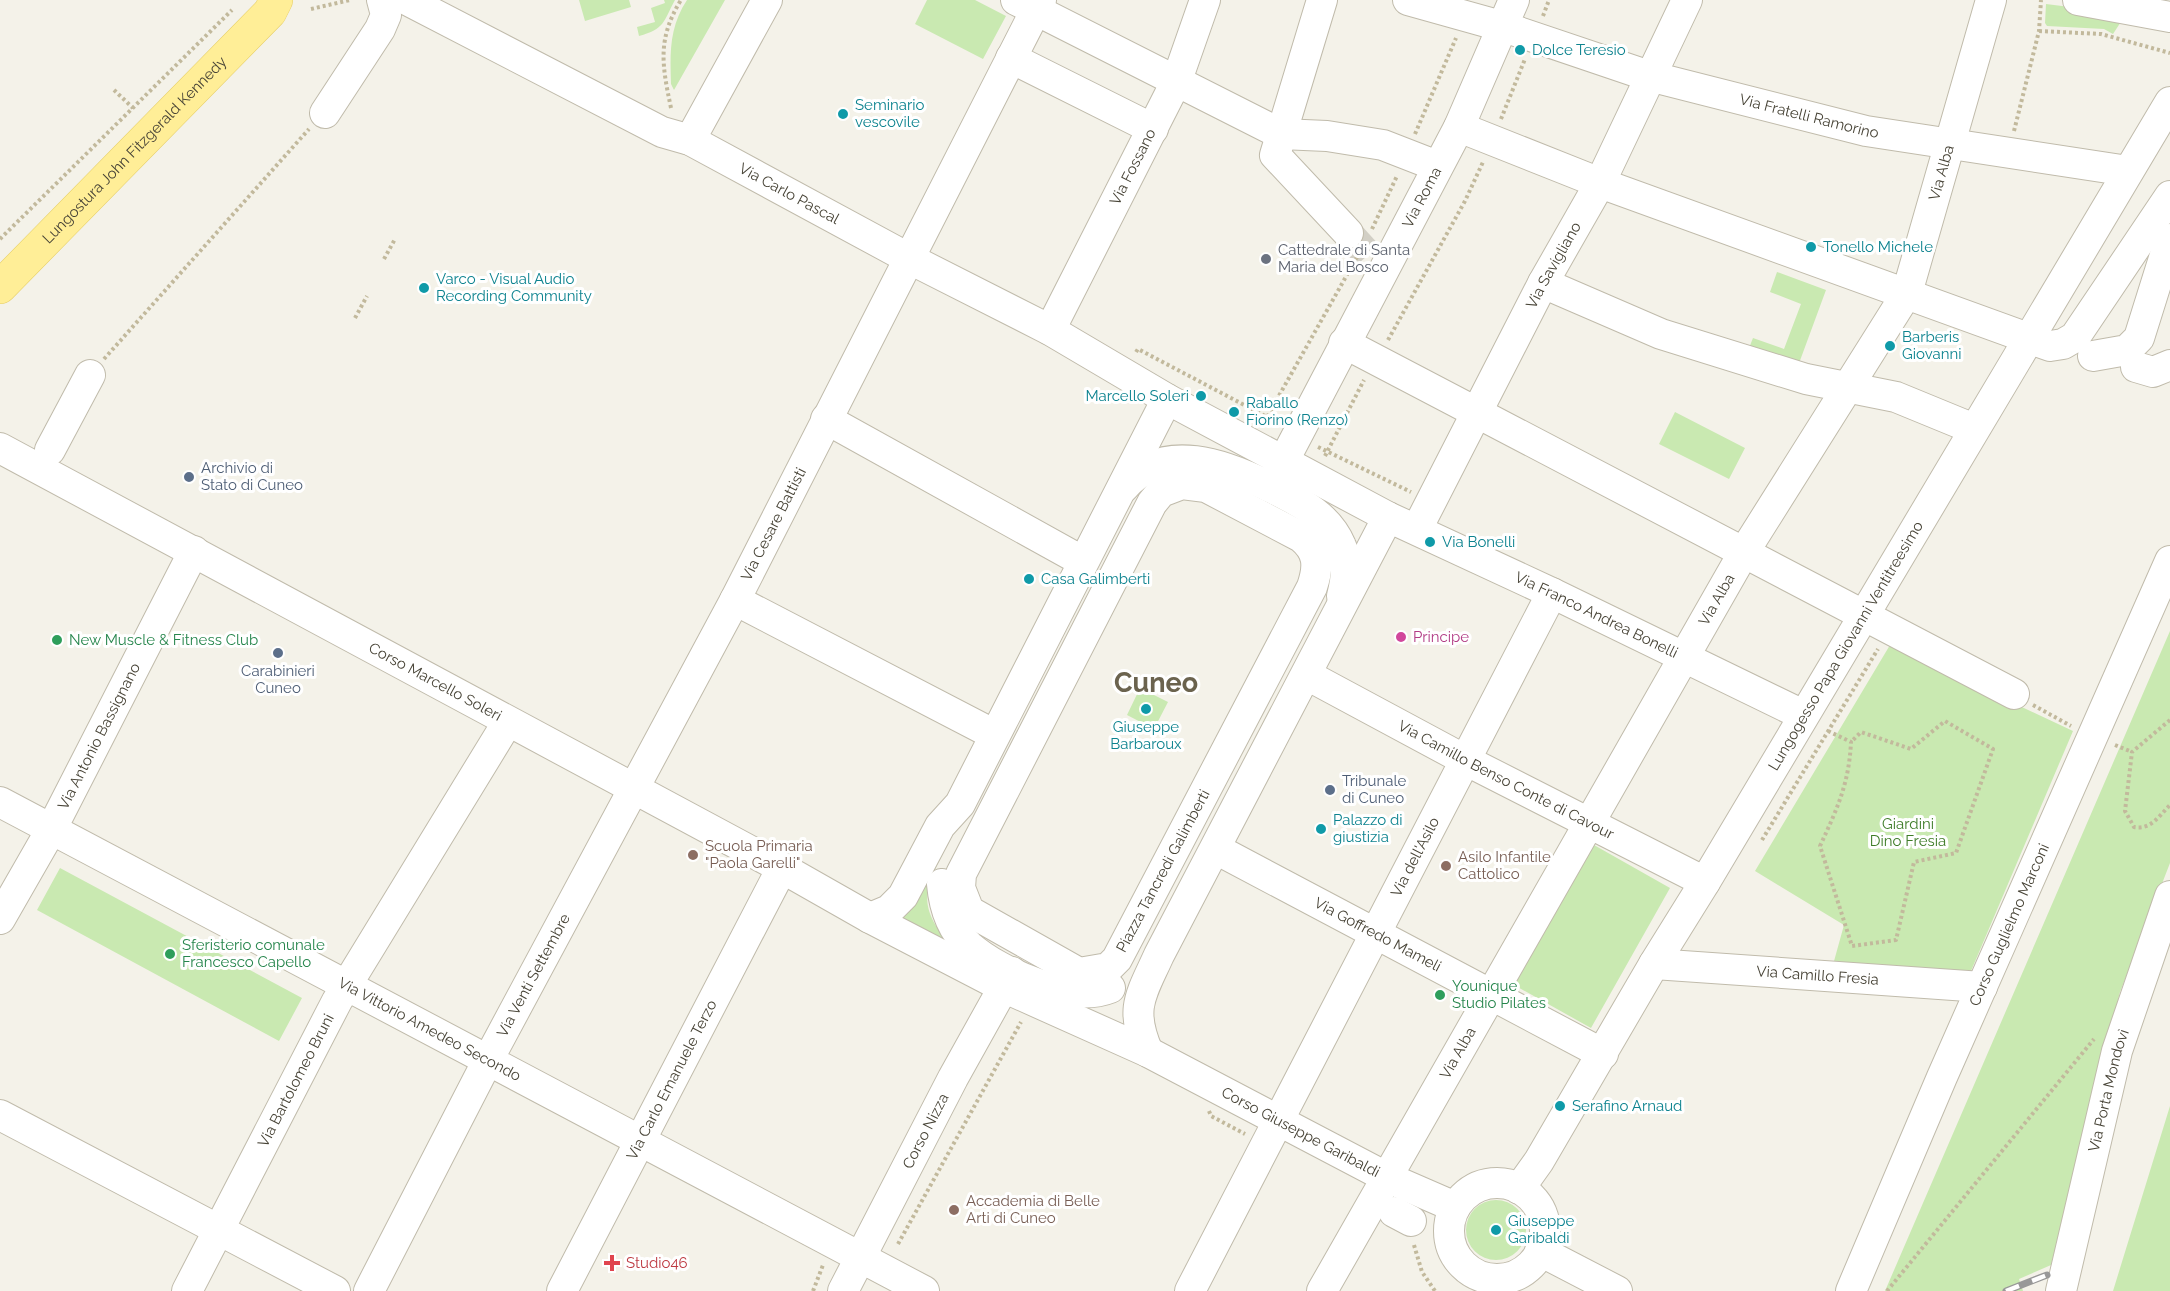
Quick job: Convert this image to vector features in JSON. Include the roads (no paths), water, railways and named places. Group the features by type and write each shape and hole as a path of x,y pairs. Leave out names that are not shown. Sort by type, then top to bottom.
{"main road":[{"name":"Lungostura John Fitzgerald Kennedy","path":"0,287 287,5"}],"street":[{"path":"319,119 380,29 387,15 382,0"},
{"name":"Via Carlo Pascal","path":"407,0 658,130 690,140 910,259 1050,330 1167,399"},
{"path":"690,140 767,0"},
{"name":"Via Fossano","path":"1050,330 1177,80 1205,0"},
{"path":"1322,0 1275,155 1366,247"},
{"name":"Via Fratelli Ramorino","path":"1408,0 1508,13 1649,76 1866,131 2128,171"},
{"name":"Via Savigliano","path":"1417,529 1543,283 1600,183 1649,76 1688,0"},
{"name":"Via Alba","path":"1322,1291 1744,552 1907,293 1991,0"},
{"path":"2078,0 2170,17"},
{"path":"1031,3 1281,134 1327,136 1383,145 1437,166"},
{"name":"Via Cesare Battisti","path":"634,789 735,600 910,259 1011,58 1031,3"},
{"name":"Via Roma","path":"1277,474 1344,343 1366,247 1437,166 1459,127 1508,13"},
{"path":"1011,58 1153,129"},
{"name":"Lungogesso Papa Giovanni Ventitreesimo","path":"1519,1189 1539,1161 1604,1054 1654,963 1706,882 1803,715 2170,102"},
{"path":"1459,127 1600,183 2050,346 2063,344 2075,337 2168,206"},
{"path":"2093,357 2127,350 2139,338 2170,239"},
{"path":"1543,283 1661,334 1796,376 1896,397 1974,429"},
{"path":"1344,343 2014,694"},
{"path":"2136,367 2153,372 2170,365"},
{"path":"53,460 90,375"},
{"name":"Piazza Tancredi Galimberti","path":"870,918 889,910 903,896 940,826 960,804 993,734 1167,399 1277,474 1332,529 1342,548 1344,586 1338,611"},
{"path":"826,419 1082,561"},
{"name":"Corso Marcello Soleri","path":"0,448 53,460 194,551 275,581 472,688 507,723 782,868 870,918"},
{"name":"Piazza Tancredi Galimberti","path":"1114,498 1140,472 1161,463 1182,460 1206,461 1230,468 1277,474 1388,517 1159,955 1139,1000 1139,1030 1148,1052"},
{"name":"Piazza Tancredi Galimberti","path":"1182,484 1195,484 1217,492 1311,544 1317,555 1317,570 1312,587 1117,959 1108,968 1079,974 969,911 960,888 961,874 1152,503 1161,492 1182,484"},
{"name":"Via Franco Andrea Bonelli","path":"1388,517 1552,593 1803,715"},
{"name":"Via Antonio Bassignano","path":"0,919 51,830 194,551"},
{"name":"Corso Guglielmo Marconi","path":"1851,1291 2170,561"},
{"name":"Via dell'Asilo","path":"1190,1291 1467,761 1552,593"},
{"path":"735,600 993,734"},
{"name":"Via Camillo Benso Conte di Cavour","path":"1307,675 1467,761 1706,882"},
{"name":"Via Bartolomeo Bruni","path":"187,1291 346,986 507,723"},
{"name":"Via Venti Settembre","path":"369,1291 488,1060 634,789"},
{"name":"Via Vittorio Amedeo Secondo","path":"0,802 924,1291"},
{"name":"Piazza Tancredi Galimberti","path":"960,804 956,841 942,875 944,903 954,926 969,946 1008,980 1080,994 1107,989 1159,955"},
{"name":"Via Goffredo Mameli","path":"1216,849 1604,1054"},
{"name":"Via Carlo Emanuele Terzo","path":"562,1291 782,868"},
{"name":"Via Porta Mondovì","path":"2061,1291 2117,1051 2170,896"},
{"name":"Piazza Tancredi Galimberti","path":"870,918 1008,980 1148,1052"},
{"name":"Via Camillo Fresia","path":"1654,963 1982,987"},
{"name":"Corso Nizza","path":"843,1291 873,1263 1008,980"},
{"name":"Corso Giuseppe Garibaldi","path":"1148,1052 1386,1177 1455,1207"},
{"path":"0,1114 334,1291"},
{"path":"1491,1183 1519,1189 1531,1197 1542,1216 1544,1238 1540,1251 1527,1268 1497,1285 1459,1261 1452,1248 1449,1234 1455,1207 1476,1187 1491,1183"},
{"path":"1540,1251 1598,1287"}],"tunnel":[{"path":"1348,233 1368,255"}],"railway":[{"path":"2006,1291 2047,1275"}],"place":[{"name":"Dolce Teresio","path":"1520,50"},
{"name":"Seminario vescovile","path":"843,114"},
{"name":"Tonello Michele","path":"1811,247"},
{"name":"Cattedrale di Santa Maria del Bosco","path":"1266,259"},
{"name":"Varco - Visual Audio Recording Community","path":"424,288"},
{"name":"Barberis Giovanni","path":"1890,346"},
{"name":"Marcello Soleri","path":"1201,396"},
{"name":"Raballo Fiorino (Renzo)","path":"1234,412"},
{"name":"Archivio di Stato di Cuneo","path":"189,477"},
{"name":"Via Bonelli","path":"1430,542"},
{"name":"Casa Galimberti","path":"1029,579"},
{"name":"Principe","path":"1401,637"},
{"name":"New Muscle & Fitness Club","path":"57,640"},
{"name":"Carabinieri Cuneo","path":"278,653"},
{"name":"Giuseppe Barbaroux","path":"1146,709"},
{"name":"Tribunale di Cuneo","path":"1330,790"},
{"name":"Palazzo di giustizia","path":"1321,829"},
{"name":"Scuola Primaria \"Paola Garelli\"","path":"693,855"},
{"name":"Asilo Infantile Cattolico","path":"1446,866"},
{"name":"Sferisterio comunale Francesco Capello","path":"170,954"},
{"name":"Younique Studio Pilates","path":"1440,995"},
{"name":"Serafino Arnaud","path":"1560,1106"},
{"name":"Accademia di Belle Arti di Cuneo","path":"954,1210"},
{"name":"Giuseppe Garibaldi","path":"1496,1230"},
{"name":"Studio46","path":"612,1263"}],"district":[{"name":"Cuneo","path":"1156,682"}],"park label":[{"name":"Giardini Dino Fresia","path":"1908,832"}]}
